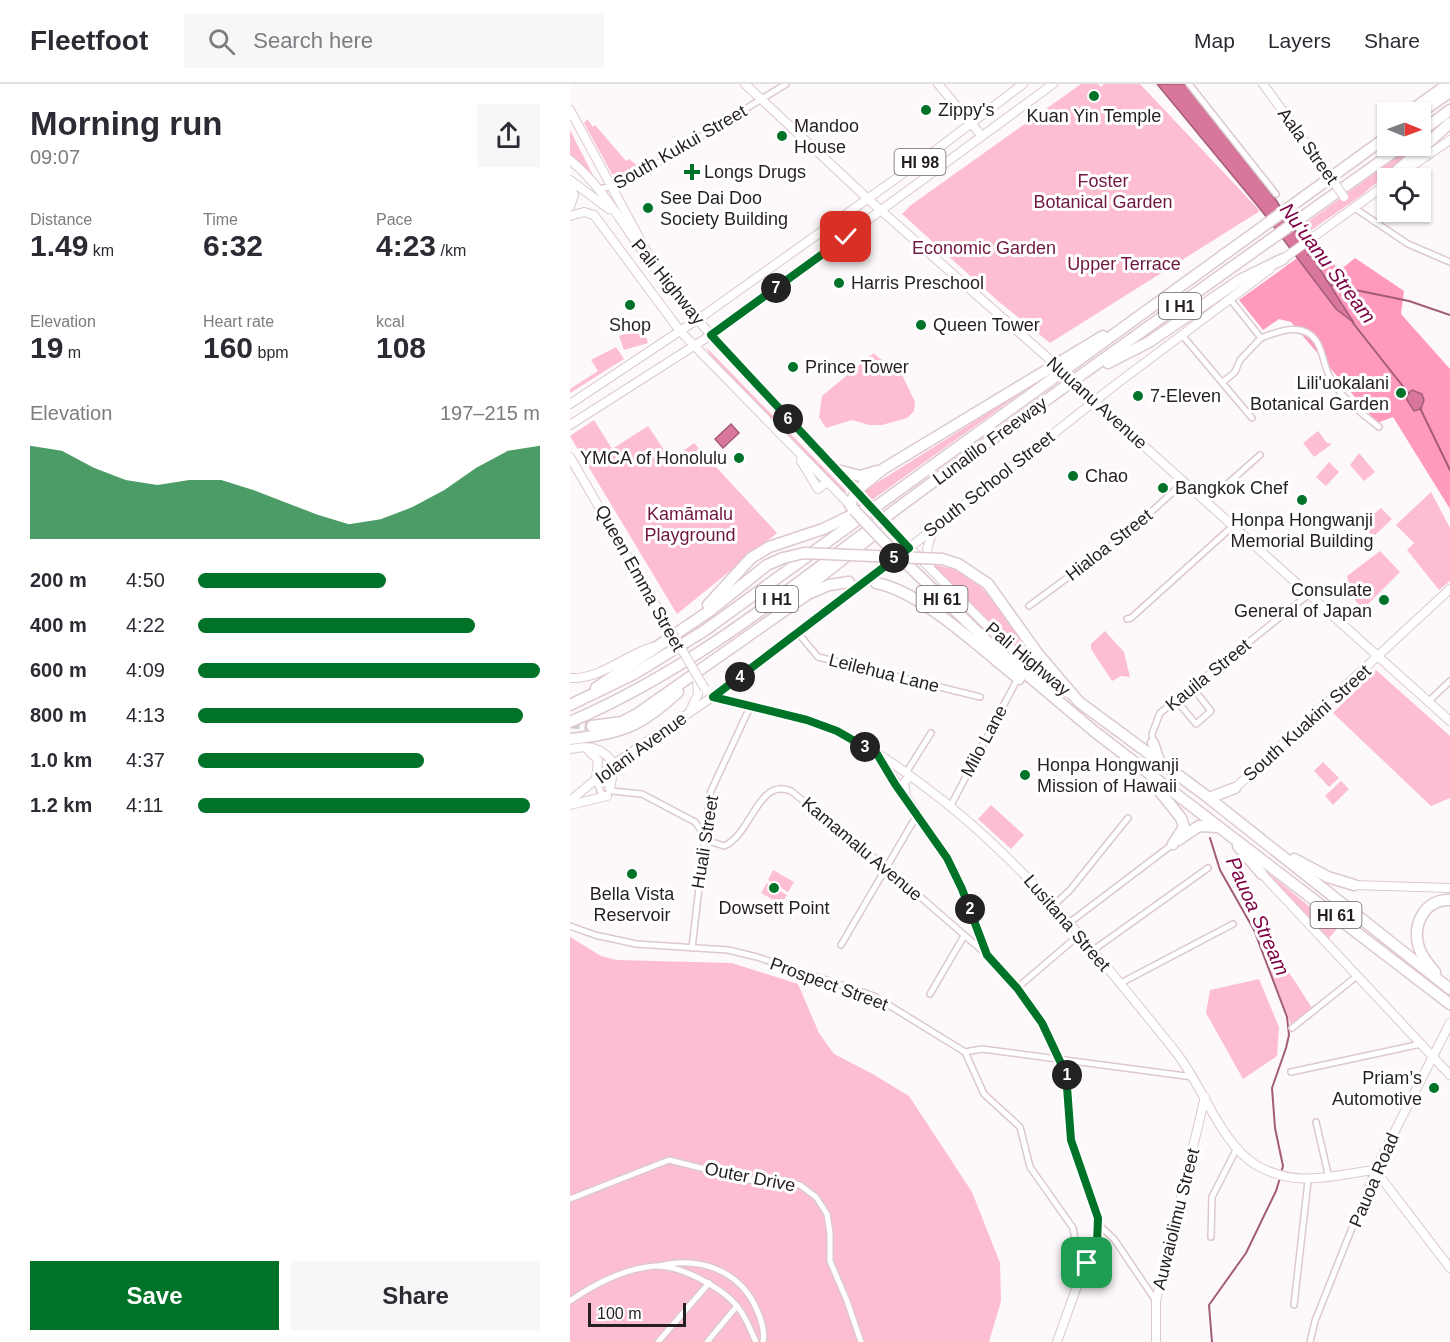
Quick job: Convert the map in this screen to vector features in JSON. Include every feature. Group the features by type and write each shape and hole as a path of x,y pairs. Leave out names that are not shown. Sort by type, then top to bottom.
{"highway":[{"path":"1423,102 1448,84"},
{"path":"1431,105 1450,92"},
{"path":"1431,124 1450,111"},
{"path":"1403,168 1450,123"},
{"name":"Lunalilo Freeway","path":"570,704 634,674 698,636 884,498 1377,143"},
{"name":"Lunalilo Freeway","path":"570,722 663,676 715,644 957,464 1388,156"},
{"path":"1085,372 1142,346 1221,291 1285,258"},
{"path":"852,508 856,490 883,469 1085,344 1130,322"},
{"path":"592,726 622,722 697,675 774,616 957,464"},
{"path":"837,470 860,476 883,469"},
{"path":"696,620 751,558 760,552 823,529 884,498"},
{"name":"Pali Highway","path":"852,508 888,546 988,642 1082,721 1231,836 1446,990"},
{"path":"570,704 696,620 767,565 783,558 812,553 942,559 966,569 988,585 1038,654 1079,702"},
{"path":"774,616 808,594 829,585 849,582"},
{"path":"876,583 915,598 1018,678 1082,721"},
{"path":"570,739 617,732 634,726 658,710 697,675"},
{"name":"Pali Highway","path":"1079,702 1174,772 1446,990 1450,1004"},
{"path":"1153,743 1159,761"},
{"path":"1138,766 1181,818 1184,827 1173,844"},
{"path":"1174,772 1180,770 1298,862 1328,877 1354,885"},
{"path":"1214,795 1234,788"},
{"path":"1231,810 1234,788"},
{"path":"1173,844 1199,826 1218,826"},
{"path":"1231,836 1262,874"},
{"path":"1446,990 1420,951 1417,934 1420,919 1427,909 1438,901 1450,900"}],"main road":[{"name":"Nuuanu Avenue","path":"745,84 867,199 1185,481 1450,721"},
{"path":"938,84 981,135"},
{"name":"HI 98","path":"570,404 698,319 932,153 1023,84"},
{"name":"HI 98","path":"570,425 696,346 1053,84"},
{"name":"Aala Street","path":"1263,84 1353,207"},
{"path":"570,110 657,271"},
{"path":"1408,168 1450,140"},
{"name":"Pali Highway","path":"570,160 598,189 657,271 711,335 909,548 1032,668 1079,702"},
{"path":"570,180 612,211"},
{"path":"570,186 574,199 570,207"},
{"path":"1285,258 1377,190"},
{"name":"Pali Highway","path":"570,216 584,212 594,214 680,331 852,508"},
{"name":"South School Street","path":"713,697 1285,258"},
{"name":"Queen Emma Street","path":"570,457 697,675 702,691 713,697"},
{"path":"934,527 928,539 927,552 930,564 943,581"},
{"name":"South Kuakini Street","path":"1234,788 1379,657 1450,589"},
{"path":"570,678 586,677 603,671 641,650 656,646"},
{"path":"689,713 702,691"},
{"name":"Lusitana Street","path":"713,697 807,720 837,731 908,774 951,805 1009,858 1054,905 1176,1052 1237,1148 1256,1164 1275,1174 1292,1179 1308,1180 1375,1170"},
{"name":"Iolani Avenue","path":"570,801 614,764 713,697"},
{"path":"584,747 598,760 599,778"},
{"path":"570,749 597,748 614,764 609,793 570,806"},
{"path":"877,754 947,858 987,955 1017,988 1042,1023 1066,1074 1071,1140 1095,1206 1099,1225 1095,1247 1081,1275 1057,1342"},
{"path":"908,774 903,789 909,803"},
{"path":"1262,874 1450,1075"},
{"path":"1354,885 1450,888"},
{"name":"Pauoa Road","path":"1375,1170 1450,1023"},
{"name":"Auwaiolimu Street","path":"1156,1342 1156,1301 1205,1097"},
{"path":"1375,1170 1450,1268"}],"street":[{"name":"South Kukui Street","path":"598,189 613,188 657,165 786,84"},
{"path":"1189,84 1276,194"},
{"path":"1353,207 1407,244 1450,262"},
{"path":"1230,299 1262,338"},
{"path":"1223,382 1262,338 1286,328 1304,331 1316,340 1330,378 1358,410 1379,427"},
{"path":"1182,335 1252,418"},
{"path":"1207,502 1260,455"},
{"name":"Hialoa Street","path":"1029,606 1128,533 1185,481"},
{"path":"1126,619 1131,618 1234,525"},
{"name":"Kauila Street","path":"1153,743 1154,724 1160,714 1309,594"},
{"name":"Leilehua Lane","path":"798,633 813,653 823,659 980,697"},
{"name":"Milo Lane","path":"951,805 1018,678"},
{"path":"1429,701 1450,681"},
{"path":"1176,700 1196,724 1211,711 1192,687"},
{"name":"Huali Street","path":"692,948 710,793 750,707"},
{"path":"908,774 931,733"},
{"path":"599,778 601,793 609,793"},
{"path":"599,778 609,793"},
{"name":"Kamamalu Avenue","path":"609,793 642,794 695,822 704,836 714,845 724,846 738,839 766,794 773,790 785,789 799,796 887,868 987,955"},
{"path":"841,945 917,815"},
{"path":"1054,905 1070,890 1128,818"},
{"path":"1069,923 1173,844"},
{"path":"1092,951 1208,868"},
{"path":"1119,984 1233,924"},
{"name":"Prospect Street","path":"570,926 636,945 728,950 758,957 864,992 887,1003 965,1052"},
{"path":"1017,988 1079,935"},
{"path":"930,994 964,936"},
{"path":"1292,1028 1357,976"},
{"path":"1291,1072 1423,1044"},
{"path":"1081,1275 1073,1228 1030,1167 1020,1127 984,1094 965,1052 982,1049 1193,1077"},
{"path":"1316,1122 1329,1178"},
{"path":"1211,1237 1212,1197 1237,1148"},
{"name":"Outer Drive","path":"570,1199 669,1160 748,1180 780,1180 800,1185 816,1197 827,1214 830,1261 861,1342"},
{"name":"Pauoa Road","path":"1310,1342 1316,1321 1375,1170"},
{"path":"1294,1305 1308,1180"},
{"path":"1099,1225 1114,1239 1156,1301"},
{"path":"570,1301 610,1279 657,1266 682,1262 698,1263 713,1267 734,1279 755,1305 763,1329 763,1342"},
{"path":"657,1266 709,1283 737,1306 756,1342"},
{"path":"658,1342 709,1283"},
{"path":"707,1342 737,1306"}],"green space":[{"name":"Foster Botanical Garden","path":"1081,84 1098,84 1101,87 1104,84 1140,84 1260,211 1050,343 998,301 902,214 911,205"},
{"path":"587,119 626,161 629,159 643,170 618,176 612,174 584,123"},
{"path":"570,130 597,183 570,155"},
{"path":"1398,156 1408,156 1394,168 1382,168"},
{"path":"1377,172 1377,182 1362,195 1310,231 1301,227"},
{"path":"643,328 648,343 624,350 619,336"},
{"path":"616,347 624,359 570,393 570,389 598,371 591,360"},
{"path":"706,347 846,491 844,498 710,355"},
{"path":"874,353 883,360 895,360 915,402 914,411 907,418 882,425 869,425 852,420 826,428 819,417 822,396"},
{"path":"1028,388 869,502 862,492"},
{"name":"Kamāmalu Playground","path":"594,420 612,449 648,426 671,460 694,443 777,533 677,614 570,436"},
{"path":"1318,431 1327,443 1332,444 1314,457 1303,443"},
{"path":"1359,453 1375,472 1364,481 1350,465"},
{"path":"1329,462 1339,472 1326,486 1316,477"},
{"path":"1431,492 1450,528 1450,581 1439,590 1407,550 1414,543 1396,525"},
{"path":"1381,508 1392,519 1373,537 1362,524"},
{"path":"1380,551 1400,572 1362,610 1350,592 1347,576"},
{"path":"932,564 959,571 979,585 1000,609 1029,659 1016,650"},
{"path":"1105,631 1124,652 1130,677 1121,676 1112,681 1091,649 1091,644"},
{"path":"1376,670 1450,736 1450,798 1431,806 1333,713"},
{"path":"1323,762 1339,778 1329,787 1314,771"},
{"path":"1341,781 1349,789 1333,805 1325,796"},
{"path":"991,805 1024,835 1011,849 978,819"},
{"path":"773,870 794,882 788,892 768,880"},
{"path":"1266,871 1337,929 1328,939"},
{"path":"767,883 787,895 781,904 761,893"},
{"path":"570,937 601,956 616,960 732,963 798,984 819,1033 834,1054 909,1096 972,1192 1000,1263 1001,1301 989,1342 570,1342"},
{"path":"1281,960 1314,1011 1292,1028 1270,969"},
{"path":"1259,979 1279,1027 1277,1056 1243,1079 1206,1013 1210,990"}],"shaded area":[{"path":"1157,84 1185,84 1276,200 1354,323 1336,309 1261,210"},
{"name":"Lili'uokalani Botanical Garden","path":"1318,243 1339,271 1355,258 1404,291 1401,314 1450,369 1450,509 1393,417 1377,423 1291,322 1279,319 1263,330 1239,300"},
{"path":"1412,390 1422,394 1424,400 1421,409 1414,411 1407,400 1407,394"},
{"path":"731,424 739,433 723,448 715,439"}],"waterway":[{"path":"1308,255 1316,250"},
{"path":"1331,285 1409,301 1450,315"},
{"name":"Nuʻuanu Stream","path":"1353,323 1409,394"},
{"name":"Nuʻuanu Stream","path":"1420,408 1450,470"},
{"name":"Pauoa Stream","path":"1210,838 1220,870 1254,930 1287,1017 1289,1035 1272,1088 1275,1128 1283,1166 1281,1173"},
{"name":"Pauoa Stream","path":"1212,1342 1209,1305 1246,1253 1280,1178"}],"tunnel":[{"path":"570,723 592,726"}],"place":[{"name":"Kuan Yin Temple","path":"1094,96"},
{"name":"Zippy's","path":"926,110"},
{"name":"Mandoo House","path":"782,136"},
{"name":"Longs Drugs","path":"692,172"},
{"name":"See Dai Doo Society Building","path":"648,208"},
{"name":"Harris Preschool","path":"839,283"},
{"name":"Shop","path":"630,305"},
{"name":"Queen Tower","path":"921,325"},
{"name":"Prince Tower","path":"793,367"},
{"name":"Lili'uokalani Botanical Garden","path":"1401,393"},
{"name":"7-Eleven","path":"1138,396"},
{"name":"YMCA of Honolulu","path":"739,458"},
{"name":"Chao","path":"1073,476"},
{"name":"Bangkok Chef","path":"1163,488"},
{"name":"Honpa Hongwanji Memorial Building","path":"1302,500"},
{"name":"Consulate General of Japan","path":"1384,600"},
{"name":"Honpa Hongwanji Mission of Hawaii","path":"1025,775"},
{"name":"Bella Vista Reservoir","path":"632,874"},
{"name":"Dowsett Point","path":"774,888"},
{"name":"Priam’s Automotive","path":"1434,1088"}],"route":[{"path":"846,237 711,335 909,548 713,697 807,720 837,731 877,754 895,784 947,858 962,889 987,955 1017,988 1042,1023 1066,1074 1071,1140 1095,1206 1099,1225 1097,1243 1087,1263"}],"park label":[{"name":"Economic Garden","path":"984,248"},
{"name":"Upper Terrace","path":"1124,264"}]}
